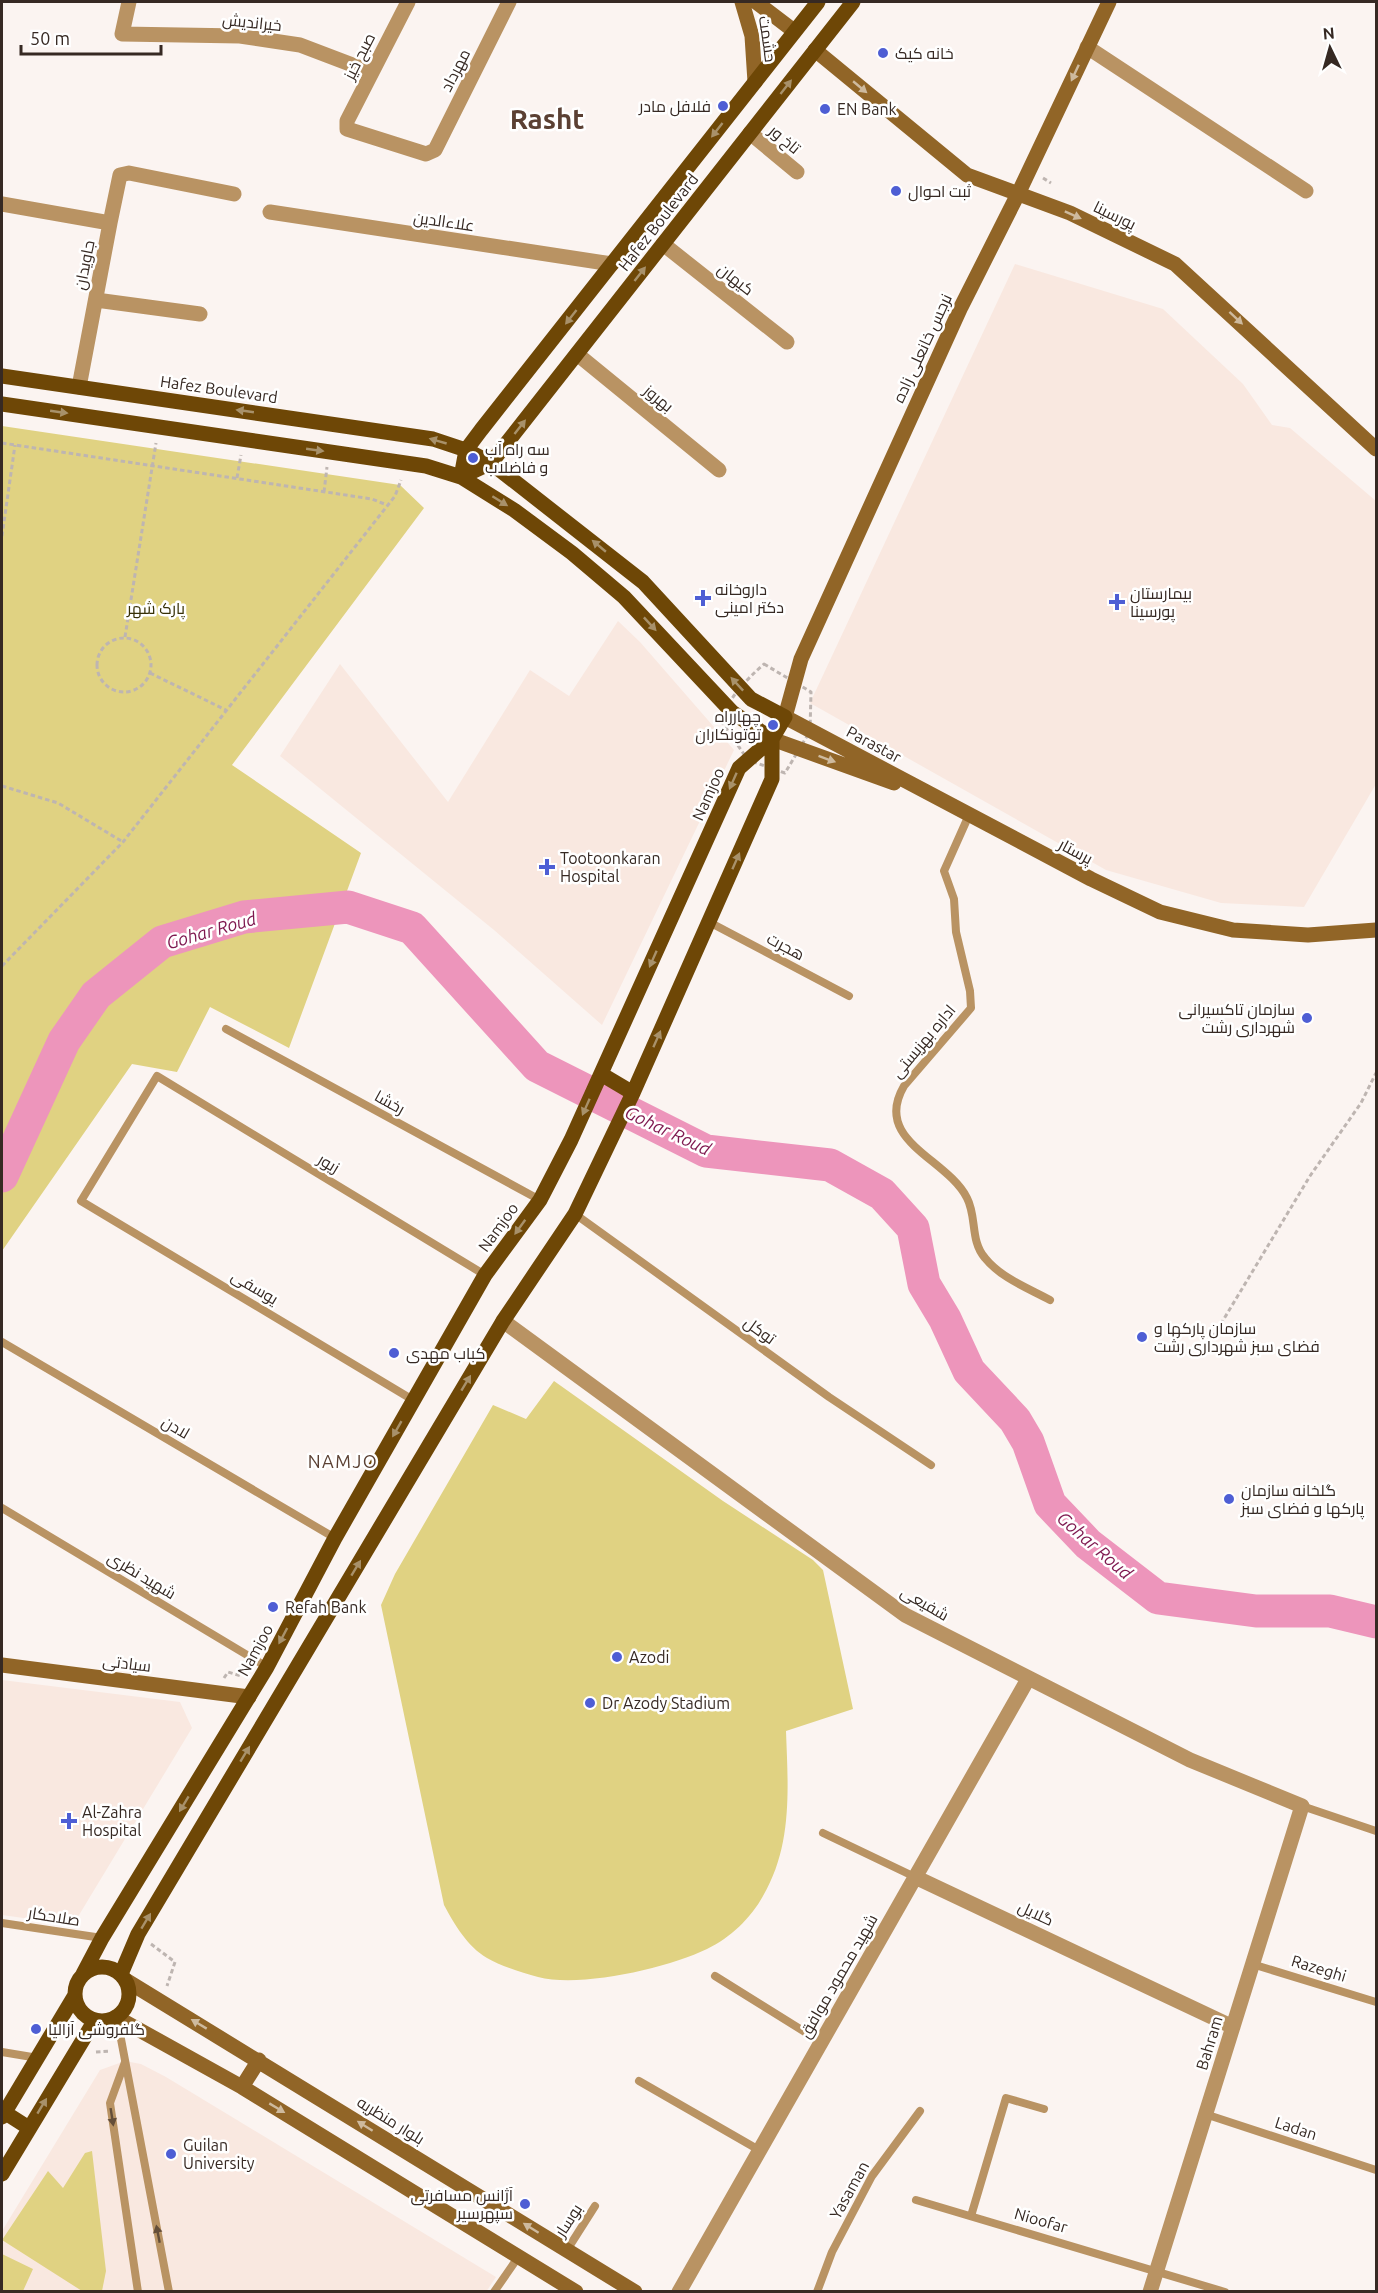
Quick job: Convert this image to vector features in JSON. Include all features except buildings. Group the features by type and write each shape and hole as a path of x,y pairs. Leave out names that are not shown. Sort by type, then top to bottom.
{"main road":[{"name":"Hafez Boulevard","path":"461,477 466,450 818,2"},
{"name":"Hafez Boulevard","path":"461,477 491,463 853,2"},
{"path":"794,31 815,50"},
{"name":"Hafez Boulevard","path":"2,376 433,439 466,450 491,463 643,582 751,699 784,717"},
{"path":"2,404 407,463 461,477 514,510 616,589 732,712 772,740"},
{"path":"75,1995 79,2008 95,2020 116,2017 128,2001 124,1978 138,1934 503,1321 575,1214 633,1093 772,779 772,740 784,717"},
{"name":"Namjoo","path":"83,1974 102,1938 267,1667 335,1538 486,1275 540,1200 571,1140 739,768 772,740"},
{"path":"601,1074 633,1093"},
{"path":"164,1837 188,1851"},
{"path":"29,2128 3,2114 75,1995 83,1974 102,1967 124,1978"},
{"path":"2,2174 95,2020"}],"street":[{"name":"خیراندیش","path":"129,2 122,34 240,36 290,44 371,72"},
{"name":"صبح خیز","path":"347,129 347,122 371,72 408,2"},
{"name":"مهرداد","path":"347,129 353,133 431,153 509,2"},
{"name":"حشمت","path":"742,2 752,36 755,82"},
{"name":"حشمت","path":"756,2 794,31"},
{"name":"نرجس خانعلی زاده","path":"784,717 801,658 961,307 1018,194 1109,2"},
{"path":"1088,47 1305,191"},
{"name":"پورسینا","path":"815,50 967,175 1070,213 1175,264 1377,449"},
{"name":"تاخ ور","path":"750,133 796,172"},
{"path":"110,223 120,175 129,173 234,194"},
{"name":"جاویدان","path":"2,204 110,223 79,387"},
{"name":"علاءالدین","path":"270,212 612,264"},
{"name":"کیهان","path":"663,244 787,342"},
{"path":"96,300 200,314"},
{"name":"بهروز","path":"577,354 719,470"},
{"name":"Parastar","path":"784,717 947,802"},
{"name":"پرستار","path":"772,740 947,802 1091,879 1160,912 1233,930 1308,934 1377,930"},
{"name":"شفیعی","path":"503,1321 905,1615 1190,1760 1302,1806"},
{"name":"سیادتی","path":"2,1665 249,1697"},
{"name":"شهید محمود موافق","path":"679,2292 1028,1679"},
{"name":"Bahram","path":"1150,2292 1302,1806"},
{"name":"گلایل","path":"915,1876 1233,2026"},
{"name":"بلوار منظریه","path":"124,1978 635,2292"},
{"path":"116,2017 242,2087 576,2292"},
{"path":"242,2087 259,2060"}],"lane":[{"name":"اداره بهزیستی","path":"969,814 944,871 956,908 956,932 970,991 971,1008 903,1086 898,1095 895,1116 903,1134 966,1195 976,1242 983,1256 1003,1274 1050,1300"},
{"name":"هجرت","path":"709,922 849,996"},
{"name":"رخشا","path":"226,1029 540,1200"},
{"name":"زیور","path":"81,1201 157,1076 486,1275"},
{"name":"یوسفی","path":"81,1201 413,1400"},
{"name":"توکل","path":"575,1214 819,1391 931,1465"},
{"name":"لادن","path":"2,1342 335,1538"},
{"name":"شهید نظری","path":"2,1508 267,1667"},
{"name":"شفیعی","path":"1302,1806 1377,1831"},
{"name":"گلایل","path":"823,1833 915,1876"},
{"name":"صلاحکار","path":"2,1923 102,1938"},
{"name":"Razeghi","path":"1252,1964 1377,2002"},
{"path":"715,1976 821,2042"},
{"path":"116,2017 169,2292"},
{"path":"2,2052 38,2058"},
{"path":"126,2061 110,2103 138,2292"},
{"path":"639,2081 759,2150"},
{"path":"971,2216 1006,2098 1044,2109"},
{"name":"Yasaman","path":"817,2292 832,2252 872,2176 920,2111"},
{"name":"Ladan","path":"1205,2114 1377,2170"},
{"name":"Nioofar","path":"916,2200 1157,2269 1225,2292"},
{"name":"بوسار","path":"567,2250 595,2206"},
{"path":"494,2292 519,2256"}],"path":[{"path":"2,443 372,499 387,506"},
{"path":"125,637 156,443"},
{"path":"2,536 15,445"},
{"path":"237,478 241,455"},
{"path":"2,966 123,842 395,496 407,463"},
{"path":"324,492 327,467"},
{"path":"125,637 135,639 149,653 150,673 138,689 128,692 109,688 101,681 96,661 99,652 106,644 125,637"},
{"path":"150,673 226,710"},
{"path":"2,786 58,803 123,842"},
{"path":"1213,1337 1310,1176 1361,1103 1377,1073"},
{"path":"138,1934 176,1962 162,2002"}],"shaded area":[{"name":"بیمارستان پورسینا","path":"1015,264 1163,309 1243,384 1272,425 1290,428 1376,501 1376,784 1304,907 1221,903 1106,870 810,703"},
{"name":"Tootoonkaran Hospital","path":"618,621 640,642 734,750 602,1025 494,930 280,756 340,664 448,802 530,670 569,696"},
{"name":"Al-Zahra Hospital","path":"2,1680 180,1702 192,1728 73,1925 2,1915"},
{"name":"Guilan University","path":"125,2061 141,2064 166,2077 496,2277 486,2292 2,2291 2,2231 100,2070"}],"green space":[{"name":"پارک شهر","path":"2,426 400,485 424,508 232,765 361,853 289,1048 210,1007 177,1072 132,1064 2,1251"},
{"name":"Azodi","path":"554,1381 723,1501 813,1560 823,1570 853,1709 786,1731 788,1794 780,1857 763,1896 739,1927 707,1949 670,1963 624,1974 577,1980 538,1977 487,1958 468,1941 444,1905 381,1605 395,1574 493,1405 526,1419"},
{"path":"92,2151 106,2271 102,2291 82,2291 2,2240 48,2171 63,2188 85,2153"},
{"path":"2,2254 33,2269 23,2291 2,2291"}],"waterway":[{"name":"Gohar Roud","path":"2,1176 64,1041 96,995 162,942 244,917 348,907 412,928 537,1066 706,1151 830,1165 882,1194 913,1228 924,1284 945,1319 969,1371 1015,1420 1028,1442 1050,1504 1088,1544 1158,1598 1256,1611 1330,1611 1376,1622"}],"place":[{"name":"خانه کیک","path":"883,53"},
{"name":"فلافل مادر","path":"723,106"},
{"name":"EN Bank","path":"825,109"},
{"name":"ثبت احوال","path":"896,191"},
{"name":"سه راه آب و فاضلاب","path":"473,458"},
{"name":"داروخانه دکتر امینی","path":"703,598"},
{"name":"بیمارستان پورسینا","path":"1117,602"},
{"name":"چهارراه توتونکاران","path":"773,725"},
{"name":"Tootoonkaran Hospital","path":"547,867"},
{"name":"سازمان تاکسیرانی شهرداری رشت","path":"1307,1018"},
{"name":"سازمان پارکها و فضای سبز شهرداری رشت","path":"1142,1337"},
{"name":"کباب مهدی","path":"394,1353"},
{"name":"گلخانه سازمان پارکها و فضای سبز","path":"1229,1499"},
{"name":"Refah Bank","path":"273,1607"},
{"name":"Azodi","path":"617,1657"},
{"name":"Dr Azody Stadium","path":"590,1703"},
{"name":"Al-Zahra Hospital","path":"69,1821"},
{"name":"گلفروشی آزالیا","path":"36,2029"},
{"name":"Guilan University","path":"171,2154"},
{"name":"آژانس مسافرتی سپهرسیر","path":"525,2204"}],"district":[{"name":"Rasht","path":"547,118"},
{"name":"NAMJO","path":"343,1461"}]}
